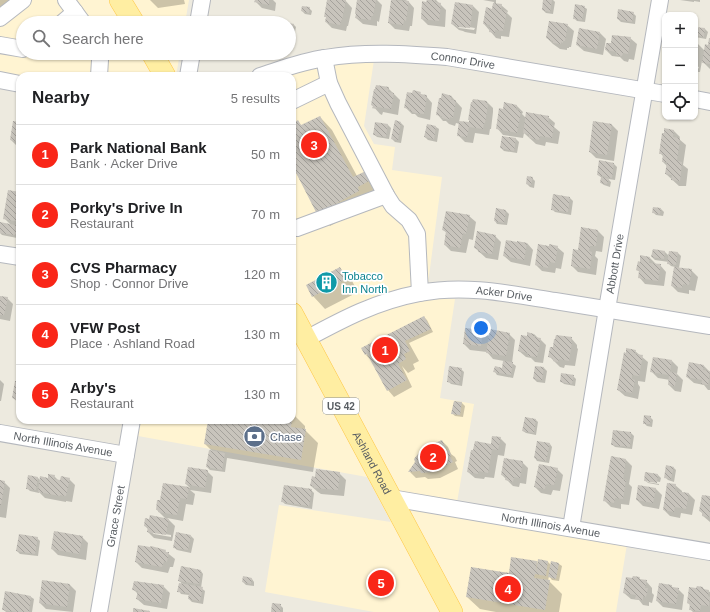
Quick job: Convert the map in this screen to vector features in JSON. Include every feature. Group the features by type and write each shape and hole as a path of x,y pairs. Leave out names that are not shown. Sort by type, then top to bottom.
{"main road":[{"path":"120,0 130,16"},
{"path":"156,60 163,72"},
{"name":"Ashland Road","path":"296,320 452,612"}],"street":[{"path":"0,18 23,0"},
{"path":"199,16 202,0"},
{"name":"Abbott Drive","path":"571,528 660,0"},
{"path":"0,45 16,48"},
{"name":"Connor Drive","path":"272,72 324,58 345,55 412,55 448,57 662,94"},
{"path":"324,58 329,83 338,103 386,195 394,206 409,220 417,234 420,293"},
{"path":"99,72 100,60"},
{"path":"189,72 191,60"},
{"path":"0,80 16,83"},
{"path":"296,99 329,83"},
{"path":"698,100 710,102"},
{"path":"296,225 386,195"},
{"path":"0,254 16,256"},
{"name":"Acker Drive","path":"306,339 351,315 379,304 420,293 445,290 486,291 513,294 710,326"},
{"name":"Grace Street","path":"99,612 131,424"},
{"name":"North Illinois Avenue","path":"0,433 126,455"},
{"name":"North Illinois Avenue","path":"391,498 710,552"}],"shaded area":[{"path":"0,0 189,0 186,16 16,16 16,60 179,60 177,72 16,72 16,76 0,76"},
{"path":"374,60 364,126 374,144 395,147 392,170 442,177 426,299 455,299 440,398 474,404 455,514 627,544 616,612 374,612 265,592 279,505 391,522 367,477 138,436 140,424 296,424 296,72 345,63"}],"building":[{"path":"255,0 269,0 269,5 254,2"},
{"path":"327,0 346,0 340,25 325,22 326,17 324,17"},
{"path":"357,0 376,0 371,20 355,18"},
{"path":"391,0 409,1 406,21 404,20 403,25 388,23"},
{"path":"427,0 435,0 435,2 441,3 439,21 421,19 422,1 426,2"},
{"path":"543,0 552,0 550,12 542,10"},
{"path":"455,2 473,5 470,28 457,27 457,25 451,24"},
{"path":"493,3 502,4 501,10 507,11 503,31 495,30 495,33 489,32 490,25 483,24 486,7 492,9"},
{"path":"575,4 585,6 582,20 573,19"},
{"path":"302,6 310,7 309,13 301,11"},
{"path":"618,9 634,12 632,22 617,19"},
{"path":"549,21 568,24 565,41 563,41 563,43 553,43 553,41 546,38"},
{"path":"698,27 705,28 704,37 698,36"},
{"path":"579,28 600,32 597,49 576,45"},
{"path":"612,35 631,37 628,54 623,53 622,56 616,55 617,52 605,50 606,43 611,43"},
{"path":"709,38 710,64 702,63 705,44 708,45"},
{"path":"376,85 389,87 388,92 394,93 391,109 377,107 376,109 372,108 373,106 371,105"},
{"path":"413,90 421,92 420,94 427,95 424,114 415,113 410,111 411,109 404,108 407,92 412,93"},
{"path":"442,93 452,96 451,100 456,100 453,118 450,117 449,120 442,118 442,116 436,115 439,98 441,98"},
{"path":"473,99 487,101 488,105 483,129 469,127 467,137 457,136 459,121 469,122 471,102"},
{"path":"504,102 517,105 516,110 521,111 517,133 496,129 499,108 503,109"},
{"path":"526,112 549,116 548,124 554,125 552,138 540,136 539,140 529,138 529,134 523,133"},
{"path":"320,116 353,177 366,171 371,180 358,187 359,191 317,214 296,173 296,121 298,120 301,125"},
{"path":"395,120 401,122 398,140 391,139"},
{"path":"13,121 16,121 16,141 10,140"},
{"path":"593,121 612,124 607,155 589,152"},
{"path":"375,122 388,124 386,137 373,135"},
{"path":"427,124 436,126 434,139 424,137"},
{"path":"664,128 674,130 673,137 680,138 677,161 682,162 680,181 671,180 672,175 665,174 667,162 662,162 663,154 659,154"},
{"path":"502,136 516,138 514,151 500,148"},
{"path":"599,160 614,163 612,178 597,175"},
{"path":"527,176 533,177 531,185 526,184"},
{"path":"601,177 609,178 607,184 600,183"},
{"path":"8,190 16,191 16,221 3,219"},
{"path":"553,194 570,197 568,212 551,210"},
{"path":"653,207 661,208 660,214 652,213"},
{"path":"496,208 506,210 504,223 494,221"},
{"path":"446,211 470,215 466,234 463,233 460,248 444,245 446,231 442,230"},
{"path":"0,222 16,225 15,235 0,233"},
{"path":"581,227 598,230 596,246 590,246 589,251 592,252 590,269 571,266 573,249 578,250"},
{"path":"477,231 496,235 492,254 478,252 479,249 474,248"},
{"path":"506,240 527,243 524,260 503,256"},
{"path":"538,244 558,246 555,263 549,262 548,268 535,265"},
{"path":"653,249 665,251 664,259 651,257"},
{"path":"669,251 678,252 676,265 667,264"},
{"path":"640,255 650,257 649,263 661,264 658,281 638,278 639,271 636,270 638,261 640,262"},
{"name":"Tobacco Inn North","path":"340,267 346,279 312,297 306,285"},
{"path":"674,267 692,269 689,285 683,284 682,288 671,286"},
{"path":"0,296 8,297 4,315 0,315"},
{"path":"424,316 431,329 405,341 410,351 404,354 406,359 398,364 407,380 387,391 367,354 365,355 361,348"},
{"path":"465,328 483,330 481,346 463,344"},
{"path":"490,329 510,333 506,356 486,353"},
{"path":"527,332 534,334 534,337 541,338 537,357 528,356 528,353 518,351 521,335 527,336"},
{"path":"556,335 572,337 569,361 559,359 558,362 553,361 553,358 548,357 550,347 553,347"},
{"path":"626,348 636,350 635,354 643,355 639,376 632,375 632,379 635,380 632,393 617,390"},
{"path":"653,357 672,360 670,372 677,373 675,386 668,385 669,375 650,372"},
{"path":"503,361 513,362 511,375 493,372 495,366 502,368"},
{"path":"689,362 704,365 703,370 710,371 708,385 701,384 702,380 686,377"},
{"path":"449,366 462,368 459,384 447,382"},
{"path":"535,366 544,367 542,380 533,379"},
{"path":"561,373 574,375 572,384 560,382"},
{"path":"15,381 16,381 16,399 12,398"},
{"path":"454,401 462,402 460,415 451,414"},
{"path":"644,415 651,416 650,424 643,424"},
{"path":"525,417 536,419 534,433 522,431"},
{"name":"Chase","path":"207,424 291,424 291,427 306,429 301,460 204,444"},
{"path":"613,430 631,432 630,447 611,445"},
{"path":"492,436 501,437 498,450 492,449 488,473 479,471 478,474 467,472 471,450 473,450 475,441 491,444"},
{"path":"442,440 447,451 449,450 453,462 433,472 408,472 415,462 414,459 423,448"},
{"path":"537,441 550,443 546,461 534,458"},
{"path":"209,450 225,453 222,470 206,467"},
{"path":"611,456 626,459 623,480 626,480 623,499 615,498 614,503 603,501"},
{"path":"504,458 523,461 520,478 514,477 513,482 505,480 506,476 501,475"},
{"path":"539,464 558,468 554,485 546,484 545,489 534,487"},
{"path":"666,465 674,467 671,479 664,478"},
{"path":"188,467 208,470 205,488 185,484"},
{"path":"316,469 340,472 338,490 314,488 314,486 310,486 312,476 315,477"},
{"path":"645,472 658,474 657,483 644,481"},
{"path":"48,474 55,475 54,479 60,480 61,476 70,478 66,496 38,492 40,476 48,478"},
{"path":"28,475 38,477 36,490 26,489"},
{"path":"0,480 5,481 1,505 0,505"},
{"path":"163,483 189,487 187,499 180,498 177,515 158,512 158,510 156,510 157,500 160,500"},
{"path":"667,483 676,484 675,491 689,493 686,509 675,507 674,512 663,510"},
{"path":"284,485 312,489 309,506 281,502"},
{"path":"638,485 656,488 653,503 636,500"},
{"path":"702,495 710,496 710,517 702,516 702,512 699,511"},
{"path":"150,515 169,519 166,535 147,532 148,527 144,526 145,518 149,519"},
{"path":"54,531 83,536 79,554 51,549"},
{"path":"176,532 191,535 188,550 173,548"},
{"path":"19,534 38,537 35,554 16,551"},
{"path":"138,545 151,546 166,550 165,552 169,552 167,562 164,561 162,567 135,562"},
{"path":"511,557 537,561 536,572 538,559 548,561 546,576 535,574 534,578 550,580 545,610 466,597 471,567 509,573"},
{"path":"551,561 559,563 556,579 548,577"},
{"path":"181,566 201,570 199,584 178,581"},
{"path":"243,576 252,578 251,584 242,582"},
{"path":"633,576 640,577 639,579 647,580 645,588 648,588 646,597 643,596 643,600 635,599 636,595 623,593 626,577 632,578"},
{"path":"42,580 70,584 67,607 39,603"},
{"path":"134,581 164,585 161,603 136,599 138,591 132,590"},
{"path":"179,583 203,587 200,601 188,599 189,593 177,592"},
{"path":"659,583 672,585 672,587 679,588 676,604 656,601"},
{"path":"697,586 709,590 709,606 701,605 700,611 689,610 690,604 687,603 689,587 696,588"},
{"path":"5,591 31,596 29,612 2,610"},
{"path":"272,603 281,604 280,612 271,612"},
{"path":"133,608 150,611 133,612"}],"place":[{"name":"CVS Pharmacy","path":"314,145"},
{"name":"Tobacco Inn North","path":"326,282"},
{"name":"Park National Bank","path":"385,350"},
{"name":"Chase","path":"255,437"},
{"name":"Porky's Drive In","path":"433,457"},
{"name":"Arby's","path":"381,583"},
{"name":"VFW Post","path":"508,589"}]}
